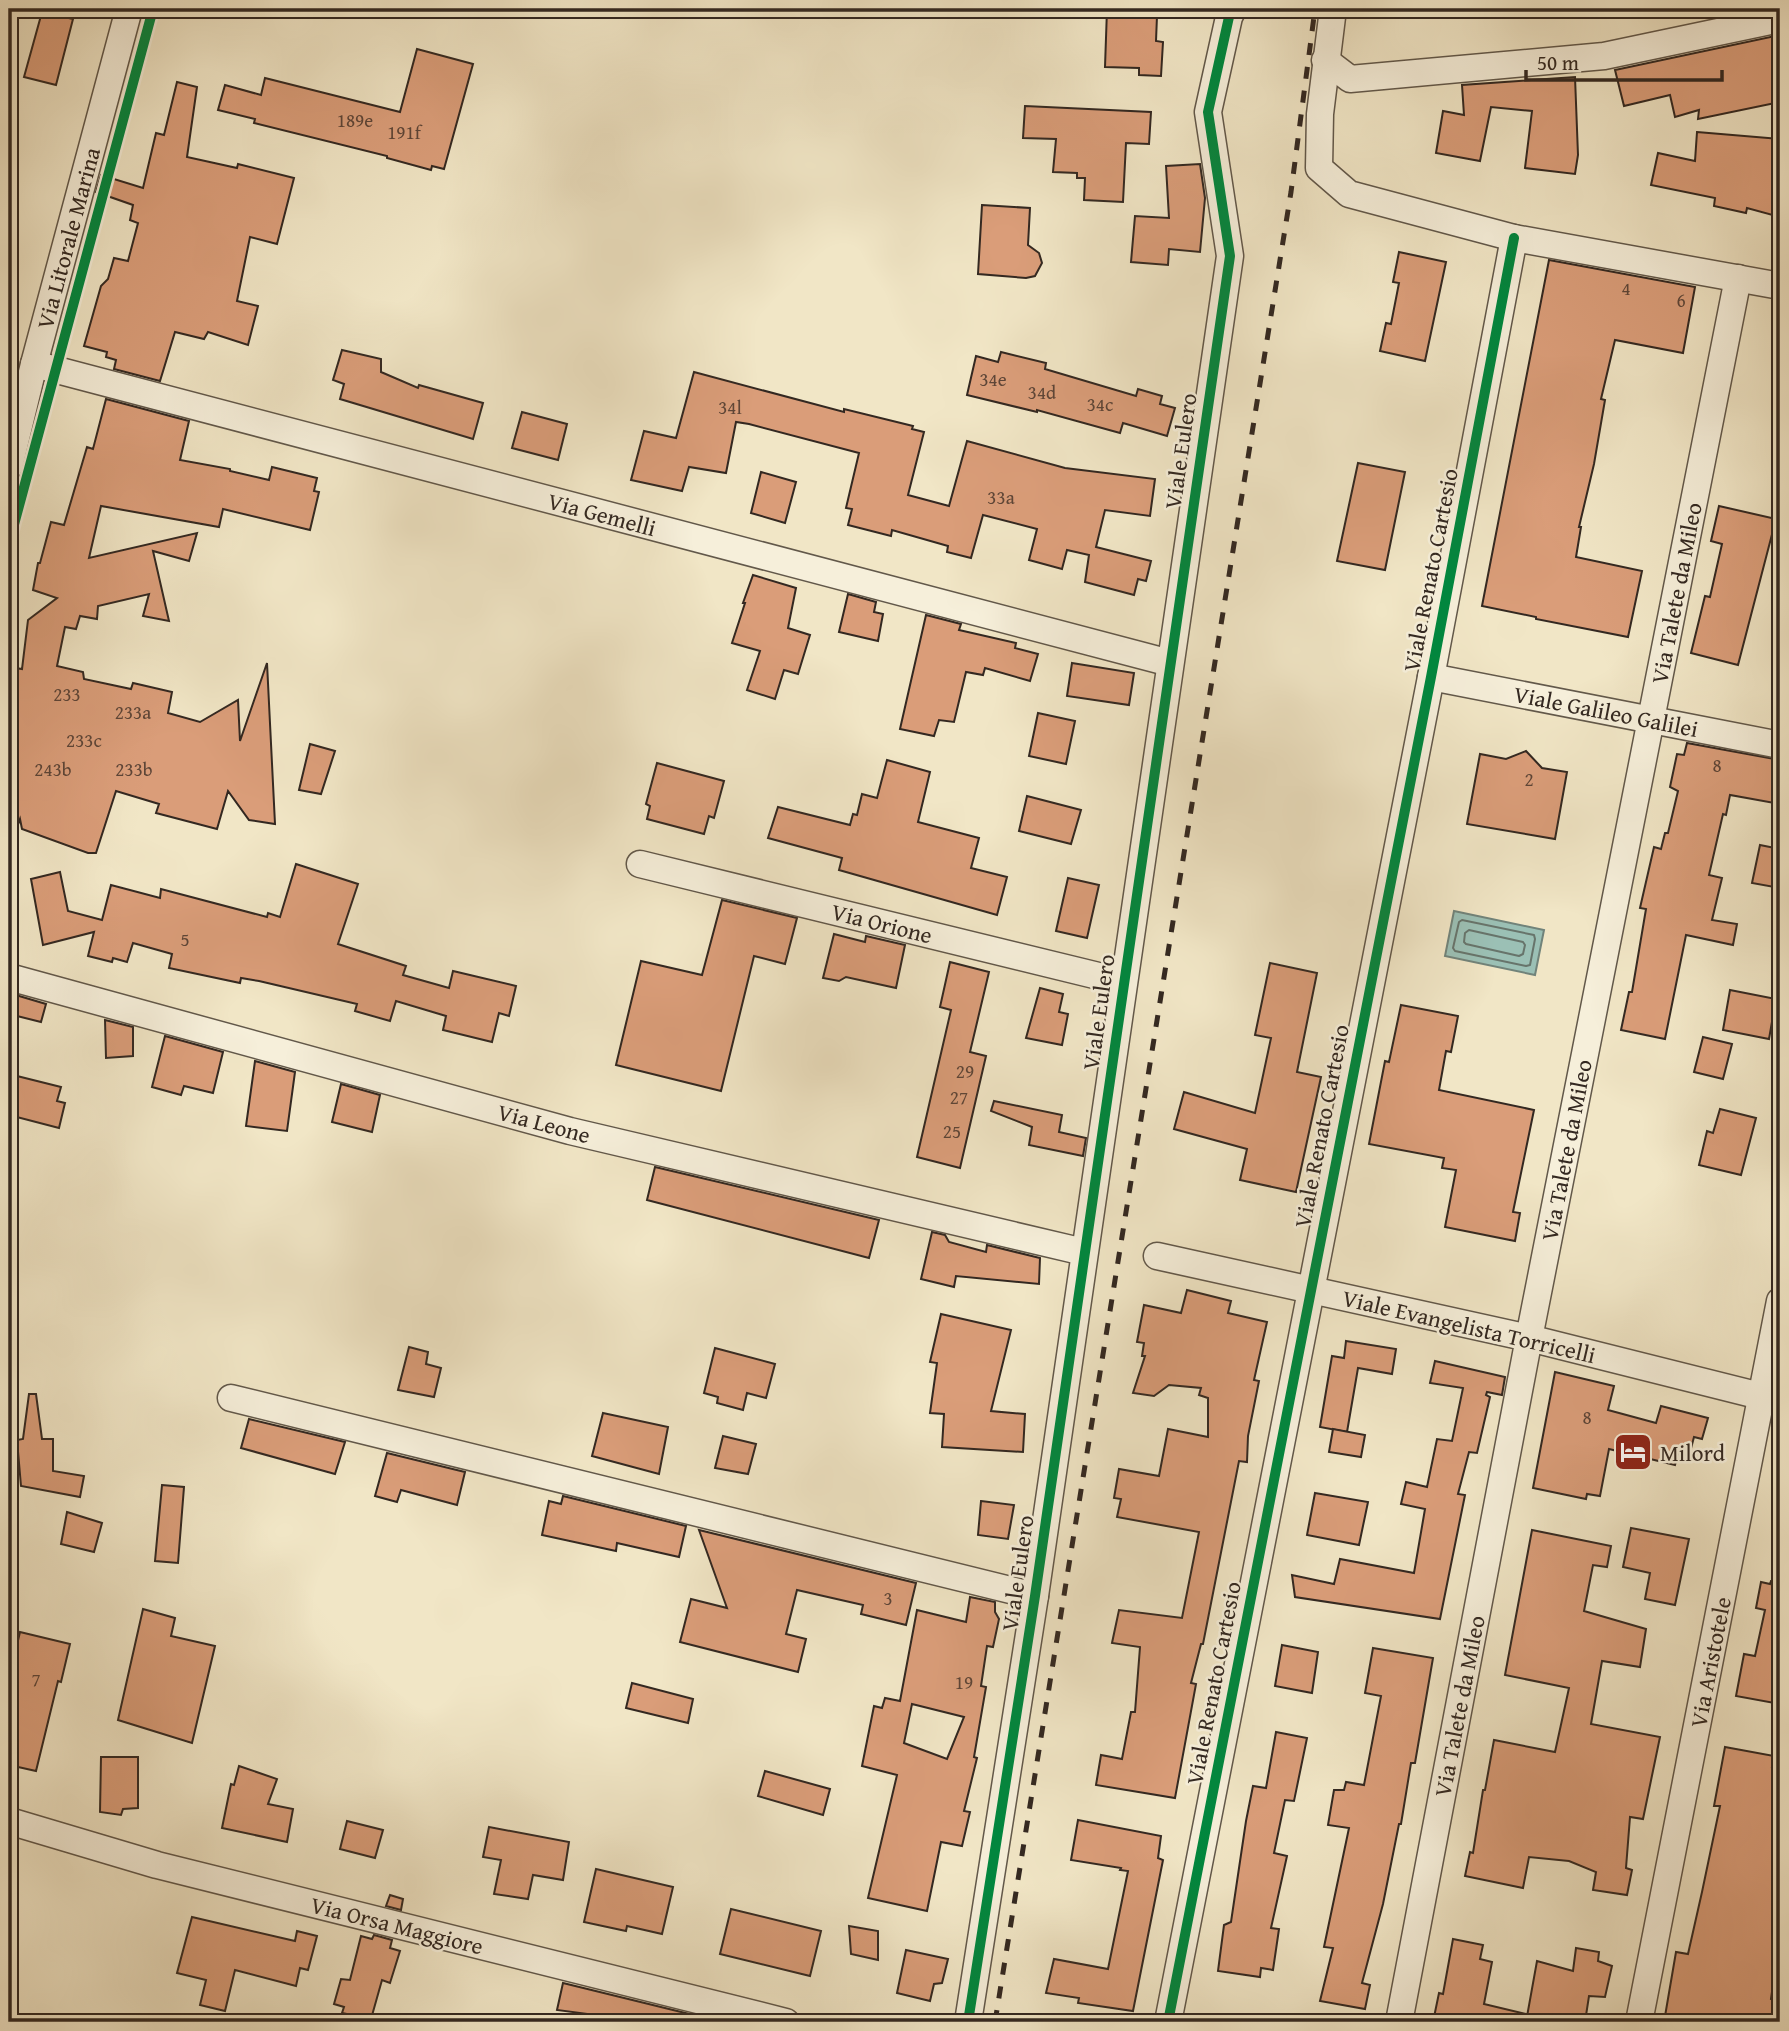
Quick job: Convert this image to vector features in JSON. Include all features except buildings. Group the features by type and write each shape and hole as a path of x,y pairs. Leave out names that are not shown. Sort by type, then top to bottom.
{"street":[{"name":"Via Litorale Marina","path":"9,467 129,9"},
{"name":"Viale Eulero","path":"968,2022 1035,1596 1230,256 1208,112 1228,17 1233,9"},
{"path":"1333,9 1320,114 1320,168 1349,194 1514,238 1780,286"},
{"path":"1325,60 1350,79 1510,65 1604,56 1780,19"},
{"name":"Viale Renato Cartesio","path":"1168,2022 1431,677 1514,238"},
{"name":"Via Talete da Mileo","path":"1399,2022 1529,1338 1738,278"},
{"name":"Via Gemelli","path":"34,364 1170,663"},
{"name":"Viale Galileo Galilei","path":"1431,677 1780,745"},
{"name":"Via Orione","path":"640,864 1123,982"},
{"name":"Via Leone","path":"9,977 570,1131 1084,1252"},
{"name":"Viale Evangelista Torricelli","path":"1157,1256 1529,1338 1771,1399"},
{"name":"Via Aristotele","path":"1639,2022 1771,1399 1780,1301"},
{"path":"231,1398 1035,1596"},
{"name":"Via Orsa Maggiore","path":"9,1821 157,1865 786,2022"}],"water":[{"path":"1454,911 1544,930 1535,975 1445,956"}],"railway":[{"path":"995,2022 1291,192 1315,9"}],"cycle path":[{"path":"9,543 153,9"},
{"path":"968,2022 1035,1596 1230,256 1208,112 1233,9"},
{"path":"1168,2022 1431,677 1514,238"}],"place":[{"name":"Milord","path":"1633,1452"}]}
